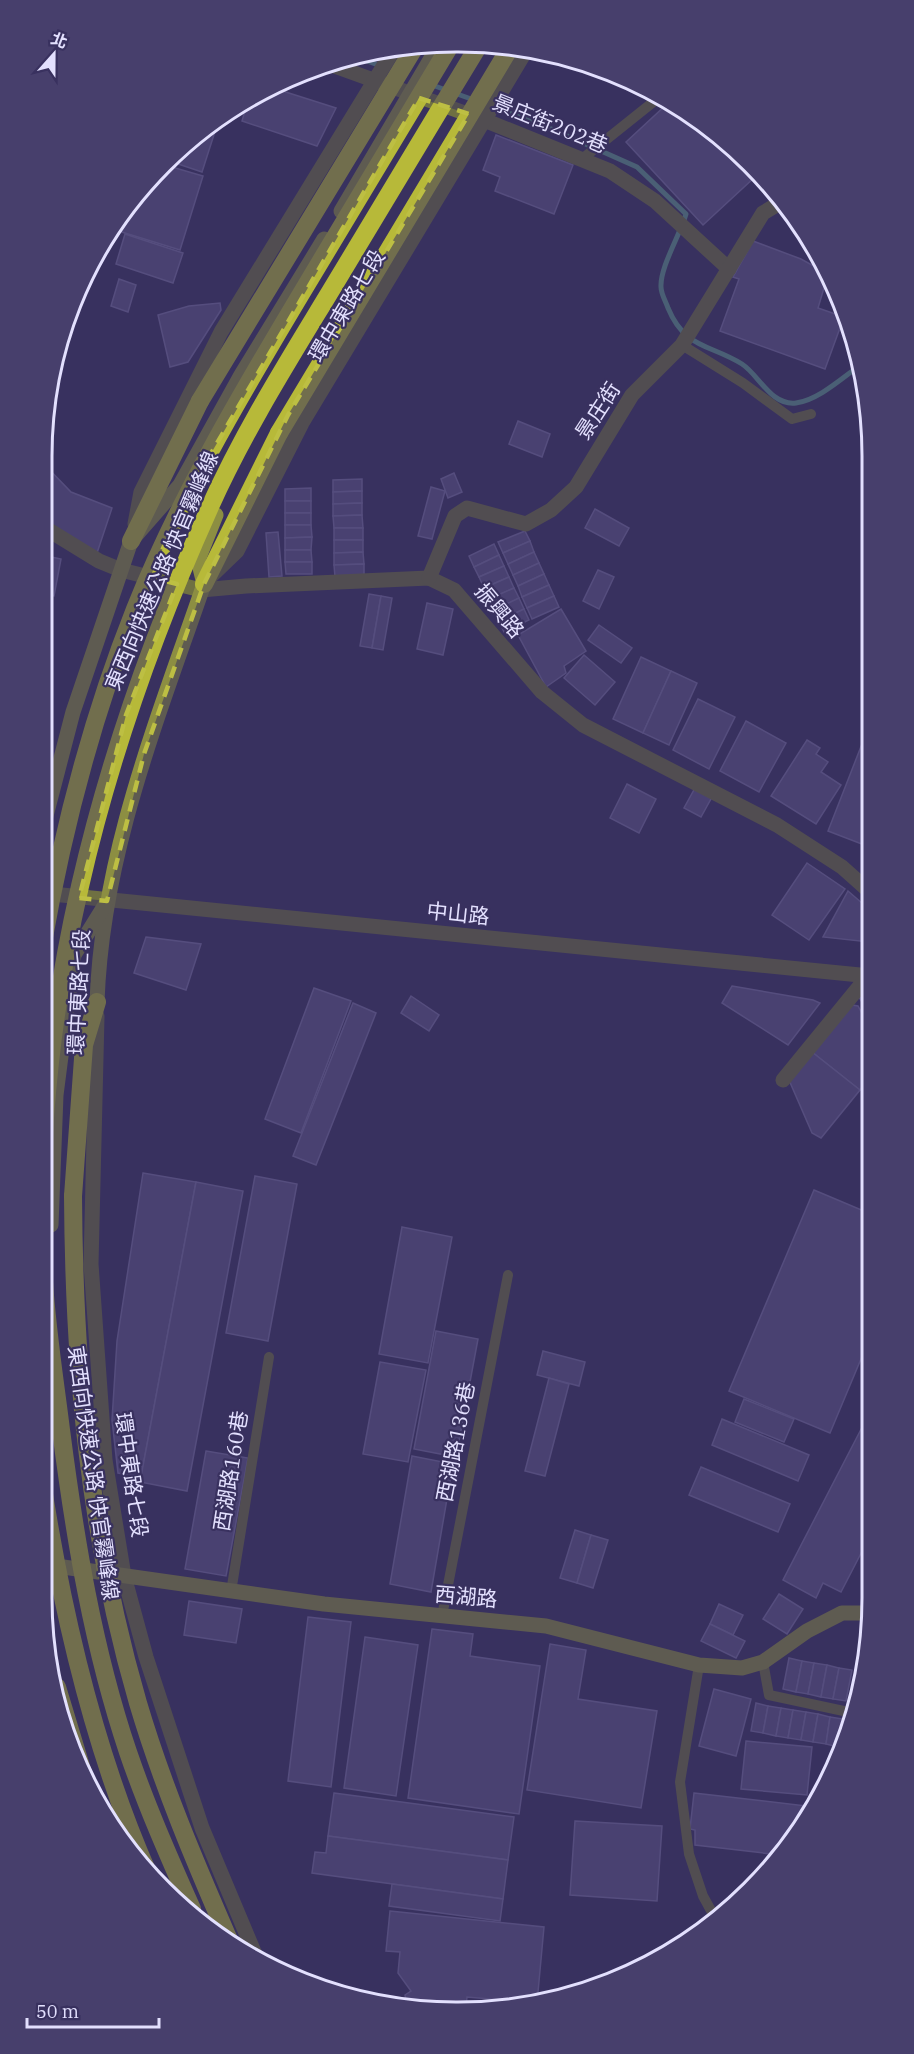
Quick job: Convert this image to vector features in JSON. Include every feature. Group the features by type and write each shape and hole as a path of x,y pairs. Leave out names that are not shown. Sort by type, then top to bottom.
{"highway":[{"name":"東西向快速公路 快官霧峰線","path":"52,902 75,795 104,699 135,609 189,491 238,400 446,52"},
{"name":"東西向快速公路 快官霧峰線","path":"52,1069 65,962 85,870 126,715 162,618 211,505 269,393 474,53"},
{"path":"131,541 200,401 410,55"},
{"path":"203,587 279,433 504,55"},
{"path":"97,1002 84,1045 73,1196 80,1402 90,1480 128,1661 153,1749 184,1836 225,1928"},
{"name":"東西向快速公路 快官霧峰線","path":"52,1349 69,1495 90,1608 128,1752 161,1840 187,1898"},
{"path":"52,1534 74,1649 111,1773 138,1845"}],"street":[{"path":"131,541 180,484 241,375 434,53"},
{"name":"環中東路七段","path":"203,587 198,560 218,509 253,435 482,53"},
{"path":"52,793 73,712 131,541 141,492 221,332 388,58"},
{"name":"環中東路七段","path":"251,1945 202,1828 146,1657 124,1576 105,1460 91,1264 97,1002 107,901 122,829 144,754 203,587 237,551 302,423 522,58"},
{"name":"景庄街202巷","path":"342,69 374,82 411,90 451,104 484,120 610,171 655,201 729,268"},
{"name":"景庄街","path":"429,578 454,516 467,508 526,524 562,502 576,487 632,394 682,345 764,213 774,206"},
{"path":"52,532 99,561 121,570 203,587 429,578"},
{"name":"振興路","path":"429,578 454,590 542,692 583,725 777,825 842,867 862,885"},
{"name":"中山路","path":"52,894 862,975"},
{"name":"環中東路七段","path":"52,1191 56,1095 74,955 107,901"},
{"path":"783,1080 862,984"},
{"name":"環中東路七段","path":"52,1299 66,1425 90,1571 111,1676 134,1750 198,1908"},
{"name":"西湖路","path":"52,1565 324,1604 546,1626 699,1665 742,1668 763,1662 807,1630 842,1613 861,1613"},
{"path":"52,1588 75,1679 121,1823"}],"lane":[{"path":"582,159 652,103"},
{"path":"682,345 743,383 792,419 811,414"},
{"name":"西湖路136巷","path":"442,1616 508,1275"},
{"name":"西湖路160巷","path":"231,1592 269,1357"},
{"path":"763,1662 769,1695 845,1711"},
{"path":"699,1665 680,1782 689,1854 703,1896 711,1911"}],"highlighted area":[{"path":"419,98 469,114 288,415 204,584 144,754 107,901 79,898 126,715 177,584 150,577 189,491"}],"building":[{"path":"284,91 336,108 317,146 242,121 244,114"},
{"path":"662,109 703,136 752,180 703,225 626,142"},
{"path":"214,134 202,172 178,164"},
{"path":"496,135 573,165 554,214 495,191 500,177 483,170"},
{"path":"174,168 203,176 180,250 121,232 153,190"},
{"path":"125,234 183,253 173,283 116,264"},
{"path":"753,241 813,266 824,287 818,308 835,314 840,328 825,369 720,331 739,279 733,277"},
{"path":"119,279 136,285 128,312 111,306"},
{"path":"220,303 221,310 188,362 170,367 158,315 189,306"},
{"path":"518,421 550,434 542,457 509,444"},
{"path":"52,472 71,492 112,508 97,553 52,525"},
{"path":"454,473 462,492 448,498 441,479"},
{"path":"362,479 362,491 333,492 333,480"},
{"path":"431,487 445,491 432,539 418,536"},
{"path":"311,488 311,501 285,501 285,489"},
{"path":"362,491 362,503 333,504 333,492"},
{"path":"285,501 311,501 311,513 285,513"},
{"path":"362,503 362,515 333,516 333,504"},
{"path":"595,509 629,528 619,546 585,528"},
{"path":"285,513 311,513 311,525 285,525"},
{"path":"362,515 363,528 334,528 333,516"},
{"path":"285,525 311,525 312,537 285,538"},
{"path":"334,528 363,528 363,540 334,540"},
{"path":"525,531 530,541 503,553 498,542"},
{"path":"278,532 282,576 269,577 266,533"},
{"path":"312,537 311,550 285,550 285,538"},
{"path":"334,540 363,540 363,552 334,553"},
{"path":"530,541 534,552 508,564 503,553"},
{"path":"494,544 499,555 474,567 469,556"},
{"path":"285,550 311,550 312,562 285,562"},
{"path":"363,552 364,564 334,565 334,553"},
{"path":"534,552 539,563 513,575 508,564"},
{"path":"499,555 504,566 479,577 474,567"},
{"path":"52,557 61,559 54,596 52,596"},
{"path":"285,562 312,562 312,574 286,574"},
{"path":"539,563 544,574 518,586 513,575"},
{"path":"364,564 364,576 335,577 334,565"},
{"path":"504,566 509,577 484,588 479,577"},
{"path":"598,570 614,577 599,609 583,601"},
{"path":"544,574 549,585 522,597 518,586"},
{"path":"509,577 514,588 489,599 484,588"},
{"path":"549,585 554,596 527,608 522,597"},
{"path":"514,588 519,598 494,610 489,599"},
{"path":"369,594 381,596 372,648 360,646"},
{"path":"381,596 392,598 383,650 372,648"},
{"path":"554,596 559,607 532,619 527,608"},
{"path":"519,598 524,609 499,621 494,610"},
{"path":"427,603 453,609 443,655 417,649"},
{"path":"524,609 529,620 504,632 499,621"},
{"path":"561,609 586,651 564,666 566,673 546,687 518,635"},
{"path":"599,625 632,648 621,663 588,640"},
{"path":"584,655 615,682 595,705 564,678"},
{"path":"641,657 671,671 643,733 613,719"},
{"path":"671,671 697,683 669,745 643,733"},
{"path":"698,699 735,717 709,769 673,750"},
{"path":"746,721 786,743 759,792 720,771"},
{"path":"807,740 820,748 816,754 828,762 821,772 841,785 816,824 771,796"},
{"path":"862,744 862,844 828,831"},
{"path":"627,784 656,799 639,833 610,818"},
{"path":"695,788 712,797 701,817 684,808"},
{"path":"807,863 845,889 809,940 772,915"},
{"path":"848,891 862,903 862,941 823,937"},
{"path":"146,937 201,944 186,990 134,973"},
{"path":"732,986 820,1003 788,1045 722,1003"},
{"path":"314,988 351,1001 301,1133 265,1119"},
{"path":"411,996 439,1015 429,1031 401,1013"},
{"path":"353,1003 376,1013 316,1165 293,1156"},
{"path":"852,1005 858,1006 862,1013 862,1087 860,1090 812,1052"},
{"path":"812,1052 860,1090 821,1138 812,1133 789,1080"},
{"path":"143,1173 196,1182 141,1477 118,1473 112,1420 117,1341"},
{"path":"255,1176 297,1184 268,1341 226,1333"},
{"path":"196,1182 243,1191 187,1491 140,1482"},
{"path":"814,1190 862,1210 862,1357 830,1433 729,1391"},
{"path":"402,1227 452,1237 428,1363 379,1354"},
{"path":"436,1331 478,1339 456,1457 414,1449"},
{"path":"543,1351 585,1362 579,1386 537,1375"},
{"path":"380,1362 426,1370 408,1462 363,1454"},
{"path":"549,1378 569,1384 545,1476 525,1471"},
{"path":"744,1399 794,1419 784,1442 735,1422"},
{"path":"722,1419 809,1455 798,1481 712,1445"},
{"path":"862,1427 862,1551 841,1592 823,1583 816,1598 783,1580"},
{"path":"206,1451 248,1458 226,1576 185,1569"},
{"path":"412,1456 453,1464 431,1592 390,1584"},
{"path":"701,1467 790,1504 778,1532 689,1495"},
{"path":"575,1530 591,1535 577,1583 560,1578"},
{"path":"591,1535 608,1540 593,1588 577,1583"},
{"path":"779,1594 803,1609 787,1634 763,1619"},
{"path":"189,1601 242,1609 236,1643 184,1635"},
{"path":"719,1604 743,1615 733,1635 710,1624"},
{"path":"308,1617 351,1622 331,1787 288,1781"},
{"path":"710,1624 745,1641 736,1658 701,1641"},
{"path":"432,1629 473,1634 470,1656 540,1666 519,1814 408,1798"},
{"path":"365,1637 418,1645 396,1796 344,1788"},
{"path":"550,1644 586,1650 578,1699 657,1711 641,1808 527,1790"},
{"path":"789,1658 802,1661 796,1692 783,1689"},
{"path":"802,1661 814,1663 808,1694 796,1692"},
{"path":"814,1663 827,1665 821,1697 808,1694"},
{"path":"827,1665 839,1668 833,1699 821,1697"},
{"path":"839,1668 852,1670 846,1701 833,1699"},
{"path":"714,1689 751,1699 736,1756 699,1746"},
{"path":"756,1703 768,1706 763,1733 751,1731"},
{"path":"768,1706 781,1708 776,1736 763,1733"},
{"path":"781,1708 793,1710 788,1738 776,1736"},
{"path":"793,1710 806,1712 801,1740 788,1738"},
{"path":"806,1712 818,1714 813,1742 801,1740"},
{"path":"818,1714 830,1717 826,1744 813,1742"},
{"path":"830,1717 843,1719 833,1746 826,1744"},
{"path":"746,1741 812,1747 807,1795 741,1789"},
{"path":"334,1793 514,1817 508,1860 328,1836"},
{"path":"694,1793 803,1806 769,1854 695,1845 695,1830 690,1829"},
{"path":"575,1821 662,1826 657,1901 570,1895"},
{"path":"328,1836 508,1860 503,1899 312,1873 315,1852 326,1853"},
{"path":"392,1884 503,1899 500,1921 389,1906"},
{"path":"390,1911 544,1927 538,1994 510,1998 496,2000 467,1997 467,2002 457,2002 406,1998 405,1995 411,1991 398,1973 400,1952 386,1951"}],"waterway":[{"path":"370,62 381,66"},
{"path":"432,85 474,100"},
{"path":"493,107 554,130 637,167 686,214 667,261 661,287 675,321 690,338 742,364 772,395 787,403 813,398 852,371"}]}
